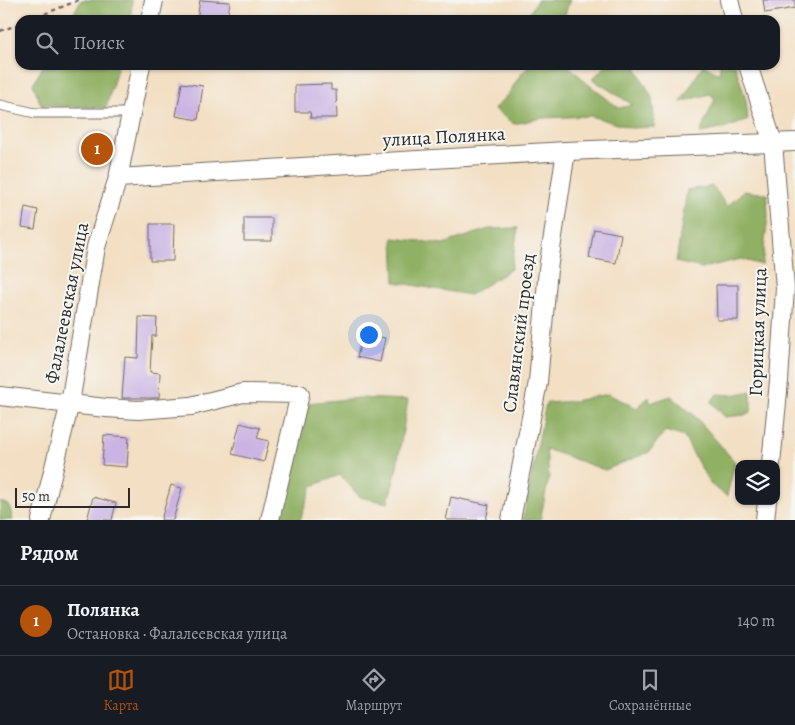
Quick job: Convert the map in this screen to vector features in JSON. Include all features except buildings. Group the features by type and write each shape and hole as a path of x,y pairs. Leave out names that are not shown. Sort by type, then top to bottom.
{"street":[{"path":"151,15 154,0"},
{"path":"729,0 733,15"},
{"name":"Фалалеевская улица","path":"41,520 70,403 96,247 118,178 140,70"},
{"path":"750,70 773,143"},
{"name":"улица Полянка","path":"118,178 566,151 795,142"},
{"name":"Горицкая улица","path":"771,460 780,381 785,288 773,143"},
{"name":"Славянский проезд","path":"511,520 538,382 548,269 566,151"},
{"path":"0,396 138,410 191,406 243,393 300,394 270,520"},
{"path":"765,520 767,505"}],"lane":[{"path":"0,105 34,113 131,113"}],"path":[{"path":"42,15 79,0"},
{"path":"0,31 15,26"}],"green space":[{"path":"81,0 132,0 131,15 73,15"},
{"path":"537,0 570,0 565,15 529,15"},
{"path":"41,70 117,70 106,108 41,105 33,84"},
{"path":"525,70 573,70 619,108 633,105 592,79 602,70 638,70 652,98 655,127 631,128 591,116 542,118 514,124 494,109 509,93"},
{"path":"700,70 712,70 719,74 719,70 737,70 746,100 748,120 726,128 700,133 715,99 710,94 681,102"},
{"path":"713,186 727,207 743,191 767,194 768,217 762,265 741,259 702,268 676,262 687,190"},
{"path":"518,228 511,269 470,295 395,282 393,238 443,244 489,229"},
{"path":"751,391 751,412 744,415 725,417 711,402 717,394 733,395"},
{"path":"608,394 637,408 649,397 650,403 671,396 694,415 735,462 727,496 710,484 684,437 665,431 649,452 605,470 546,449 549,477 540,520 523,520 546,403 574,401"},
{"path":"358,398 408,400 396,472 388,503 360,497 340,475 312,486 300,520 278,520 308,403"},
{"path":"0,502 9,505 13,520 0,520"}],"place":[{"name":"Полянка","path":"97,149"}]}
